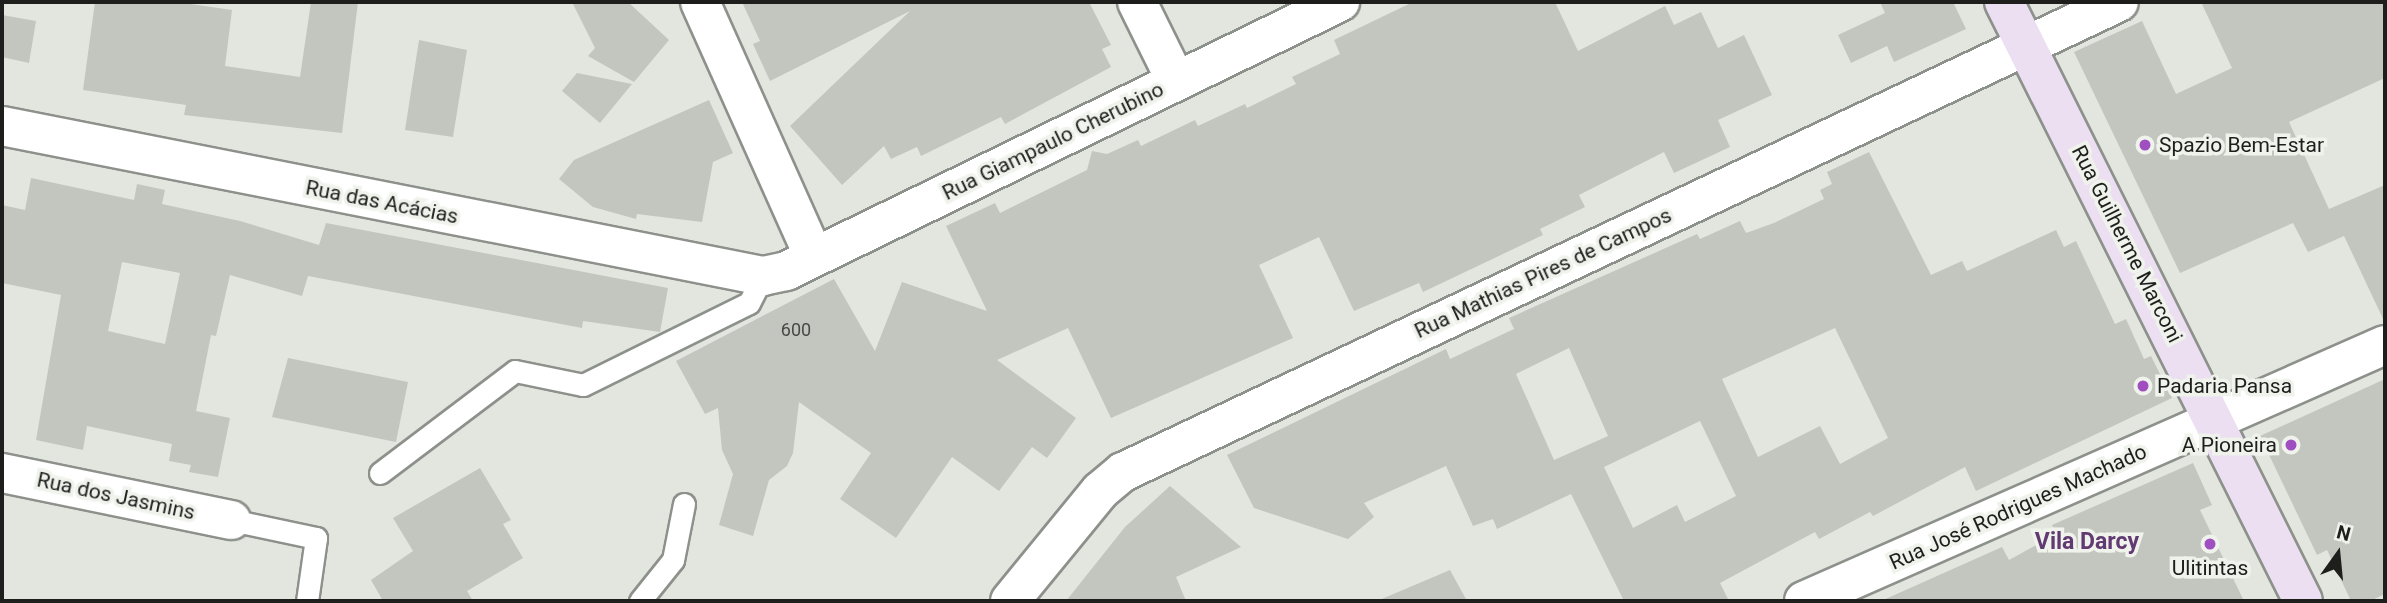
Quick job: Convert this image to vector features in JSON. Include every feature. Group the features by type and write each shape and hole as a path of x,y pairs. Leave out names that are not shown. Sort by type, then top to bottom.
{"main road":[{"name":"Rua Guilherme Marconi","path":"2004,2 2215,420 2303,601"}],"street":[{"path":"700,2 814,257"},
{"path":"1137,2 1176,81"},
{"name":"Rua Giampaulo Cherubino","path":"763,276 786,271 1340,2"},
{"name":"Rua Mathias Pires de Campos","path":"1010,601 1100,491 1123,472 2119,2"},
{"name":"Rua das Acácias","path":"2,126 763,276"},
{"name":"Rua José Rodrigues Machado","path":"1804,601 2385,345"},
{"name":"Rua dos Jasmins","path":"2,473 230,520"}],"lane":[{"path":"380,473 514,371 583,385 749,303 763,276"},
{"path":"640,601 673,561 684,504"},
{"path":"230,520 316,538 307,601"}],"building":[{"path":"95,2 177,2 232,10 225,66 300,77 311,2 358,2 342,133 184,115 186,105 83,90"},
{"path":"572,2 628,2 669,40 634,82 588,56 595,48"},
{"path":"742,2 1089,2 1111,45 1102,49 1111,67 1005,124 1001,117 921,156 917,147 891,159 884,146 842,185 790,126 910,11 770,81 753,44 760,41"},
{"path":"1413,2 1555,2 1578,51 1665,6 1674,25 1701,12 1718,48 1744,35 1772,95 1718,120 1730,147 1674,173 1664,152 1579,195 1585,207 1540,229 1543,235 1423,292 1419,283 1354,311 1319,237 1259,265 1293,338 1111,418 1068,328 997,360 1076,418 1047,458 1032,447 999,491 952,457 896,538 840,499 871,453 799,402 793,453 787,466 769,480 753,536 719,525 733,474 722,450 718,408 705,414 676,361 834,279 875,351 902,282 987,311 946,226 995,203 1000,213 1087,170 1092,151 1107,154 1138,140 1141,146 1195,120 1198,126 1245,104 1247,108 1296,84 1292,77 1340,54 1334,40"},
{"path":"1880,2 1953,2 1966,29 1894,62 1887,46 1851,63 1838,35 1885,13"},
{"path":"2201,2 2385,2 2385,78 2289,122 2329,209 2385,185 2385,323 2344,236 2308,252 2293,223 2180,273 2074,52 2142,21 2176,94 2232,68"},
{"path":"2,15 36,21 29,63 2,57"},
{"path":"419,40 467,50 453,137 405,130"},
{"path":"577,73 632,84 600,123 562,91"},
{"path":"709,100 733,153 713,162 702,222 637,214 636,219 593,207 559,179 574,160"},
{"path":"1869,152 1931,275 1962,261 1967,271 2056,230 2064,247 2076,241 2115,324 2126,319 2144,359 2151,356 2172,398 1976,491 1965,467 1873,516 1870,512 1819,539 1815,532 1720,583 1729,601 1624,601 1571,494 1497,529 1493,519 1473,526 1446,466 1364,503 1374,517 1348,539 1254,508 1227,455 1446,349 1450,359 1514,329 1509,318 1697,234 1700,239 1740,221 1746,233 1774,223 1824,199 1820,190 1832,184 1827,172","holes":["1835,328 1888,438 1840,464 1820,426 1758,457 1722,379","1569,348 1608,436 1554,460 1516,374","1700,421 1736,496 1685,522 1677,505 1633,528 1604,467"]},
{"path":"31,178 134,200 137,184 165,190 162,204 240,221 319,245 326,223 668,288 660,332 583,321 582,328 308,276 302,296 230,275 216,336 211,335 196,411 230,418 218,477 189,472 191,465 169,461 172,444 87,426 83,450 36,440 61,295 2,283 2,205 25,210","holes":["122,262 180,273 165,344 108,331"]},
{"path":"288,358 408,382 396,442 272,417"},
{"path":"2385,379 2385,594 2370,601 2351,601 2327,550 2317,555 2260,436"},
{"path":"2193,463 2212,505 2200,510 2244,601 1881,601 2002,547 2009,560 2056,534 2052,525"},
{"path":"480,468 511,520 503,524 523,558 467,591 473,601 383,601 371,580 413,551 393,518"},
{"path":"1170,486 1241,547 1176,577 1186,601 1066,601 1125,527"},
{"path":"1450,570 1467,601 1377,601"}],"place":[{"name":"Spazio Bem-Estar","path":"2145,145"},
{"name":"Padaria Pansa","path":"2143,386"},
{"name":"A Pioneira","path":"2291,445"},
{"name":"Ulitintas","path":"2210,544"}],"district":[{"name":"Vila Darcy","path":"2087,542"}]}
